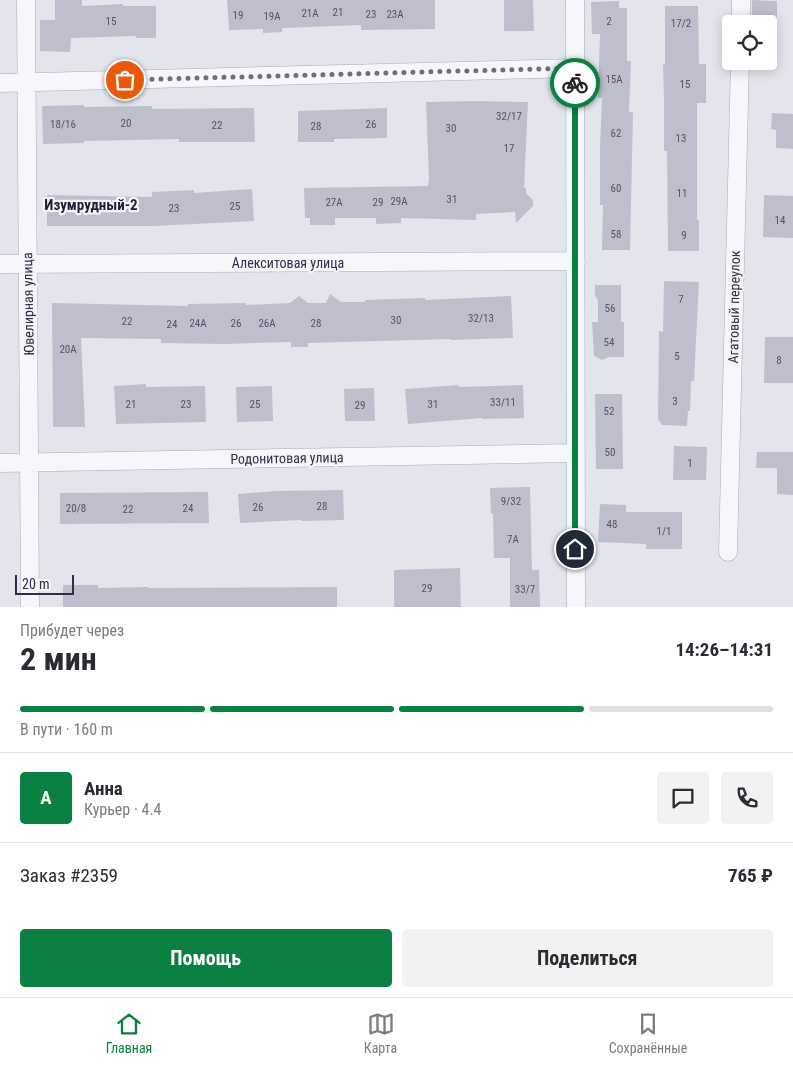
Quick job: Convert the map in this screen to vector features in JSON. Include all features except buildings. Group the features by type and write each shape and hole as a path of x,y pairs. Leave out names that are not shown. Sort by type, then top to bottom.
{"street":[{"name":"Ювелирная улица","path":"26,0 30,607"},
{"path":"575,0 576,607"},
{"path":"741,15 742,0"},
{"path":"0,83 575,68"},
{"name":"Агатовый переулок","path":"728,552 740,70"},
{"name":"Алекситовая улица","path":"0,264 576,261"},
{"name":"Родонитовая улица","path":"0,463 575,453"}],"way so far":[{"path":"125,80 575,68 575,83"}],"district":[{"name":"Изумрудный-2","path":"91,205"}],"route":[{"path":"575,83 575,549"}]}
